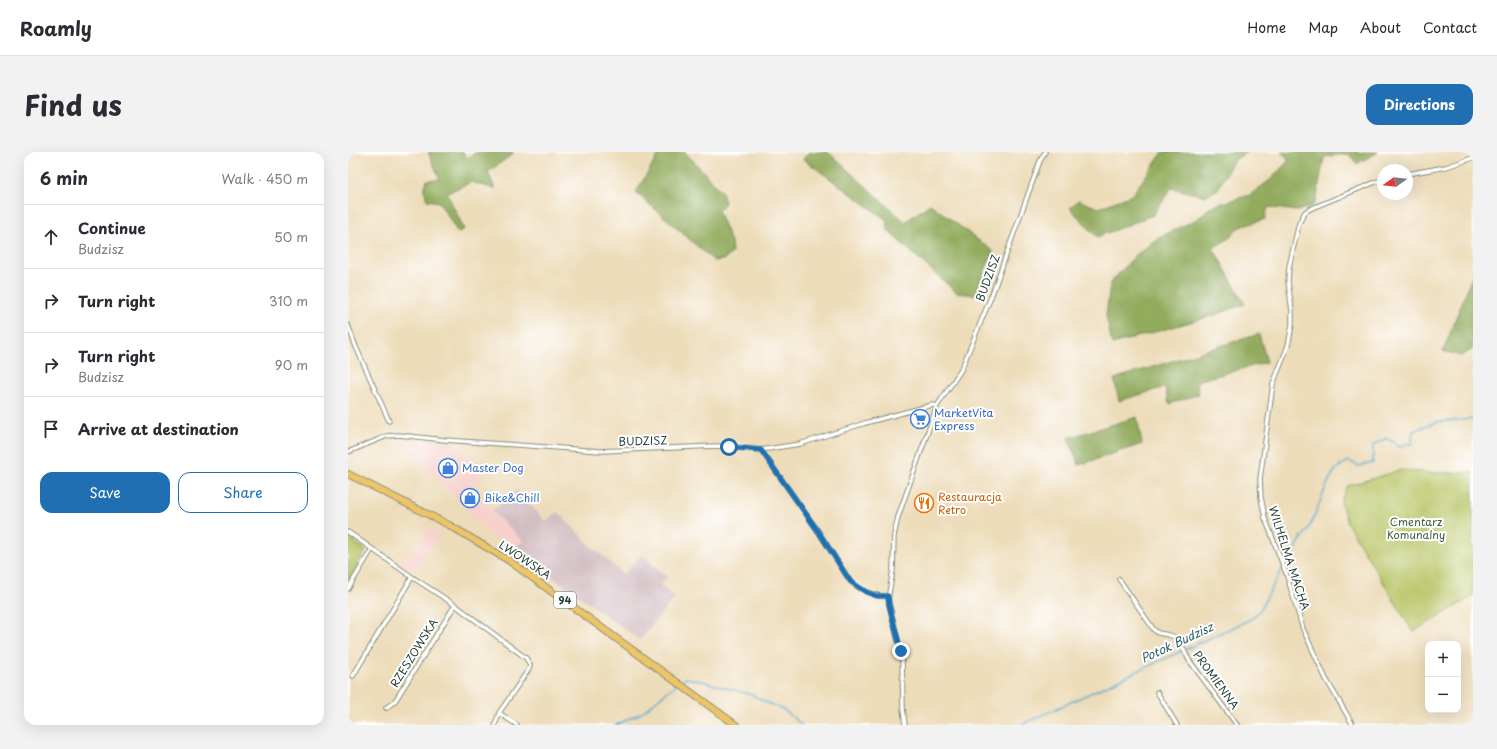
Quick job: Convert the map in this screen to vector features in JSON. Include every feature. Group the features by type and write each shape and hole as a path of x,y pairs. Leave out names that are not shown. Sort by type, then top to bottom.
{"main road":[{"name":"LWOWSKA","path":"348,475 449,525 508,560 736,725"}],"street":[{"name":"BUDZISZ","path":"905,725 903,708 902,658 888,596 894,570 894,536 898,517 937,406 956,378 967,357 995,288 1040,161 1046,152"},
{"path":"1413,173 1446,168 1473,158"},
{"name":"WILHELMA MACHA","path":"1354,725 1336,696 1303,628 1283,566 1265,518 1261,497 1260,479 1273,384 1288,346 1292,325 1292,311 1288,281 1297,232 1302,217 1309,210 1377,182"},
{"path":"348,325 354,343 389,421"},
{"name":"BUDZISZ","path":"348,452 387,436 399,434 445,440 601,451 716,446 761,450 800,444 887,417 932,405 937,406"},
{"path":"761,450 815,526 850,581 866,592 877,596 888,596"},
{"path":"348,532 455,605 529,661 530,665 527,672 499,713 495,725"},
{"path":"348,589 372,549"},
{"path":"353,676 412,577"},
{"name":"PROMIENNA","path":"1119,579 1150,626 1158,633 1169,634 1178,638 1194,667 1237,725"},
{"name":"RZESZOWSKA","path":"386,708 395,701 455,605"},
{"path":"1157,692 1177,725"},
{"path":"499,713 517,725"}],"shaded area":[{"path":"396,437 456,443 483,479 470,488 523,541 513,549 493,537"},
{"path":"517,490 545,521 558,512 588,543 623,574 642,555 667,577 660,586 675,597 640,640 513,549 523,541 492,511"},
{"path":"429,528 440,534 413,571 402,565"}],"green space":[{"path":"428,152 463,152 467,158 477,152 514,153 488,172 495,189 471,182 447,193 464,229 458,233 439,202 427,200 424,189 427,180 440,179"},
{"path":"657,152 685,152 722,192 725,203 718,211 731,242 732,253 723,260 714,261 636,192 659,154"},
{"path":"809,152 828,152 905,222 930,204 993,251 975,295 957,293 888,231 887,220 803,159"},
{"path":"1163,152 1247,152 1233,161 1218,189 1205,196 1171,188 1153,215 1097,237 1070,208 1078,200 1098,208 1132,195"},
{"path":"1281,152 1378,152 1357,164 1349,154 1324,157 1314,205 1297,211 1268,207 1265,219 1238,228 1228,239 1213,248 1245,304 1212,316 1112,344 1106,316 1110,283 1136,255 1158,238 1197,219 1212,206 1250,195 1270,180 1289,160"},
{"path":"1473,274 1473,349 1461,356 1443,351"},
{"path":"1259,334 1267,362 1197,381 1199,394 1169,404 1165,387 1119,401 1114,379"},
{"path":"1137,417 1142,444 1079,465 1068,438"},
{"name":"Cmentarz Komunalny","path":"1401,470 1431,473 1473,472 1473,596 1413,632 1346,521 1341,501 1347,486"},
{"path":"348,537 364,549 365,552 348,580"}],"waterway":[{"path":"1302,538 1312,522 1329,480 1335,470 1339,467 1349,461 1359,466 1373,463 1373,446 1376,443 1383,441 1385,438 1394,442 1398,447 1402,447 1404,444 1412,444 1413,431 1437,422 1473,419"},
{"name":"Potok Budzisz","path":"1021,725 1251,619 1260,610 1282,569 1302,538 1300,536"},
{"name":"Potok Budzisz","path":"680,682 686,678 698,680 752,695 784,710 802,725"},
{"name":"Potok Budzisz","path":"616,725 641,713 677,684"}],"place":[{"name":"MarketVita Express","path":"920,419"},
{"name":"Master Dog","path":"448,468"},
{"name":"Bike&Chill","path":"470,498"},
{"name":"Restauracja Retro","path":"924,503"}],"route":[{"path":"729,447 761,450 827,543 850,581 866,592 877,596 888,596 901,651"}]}
